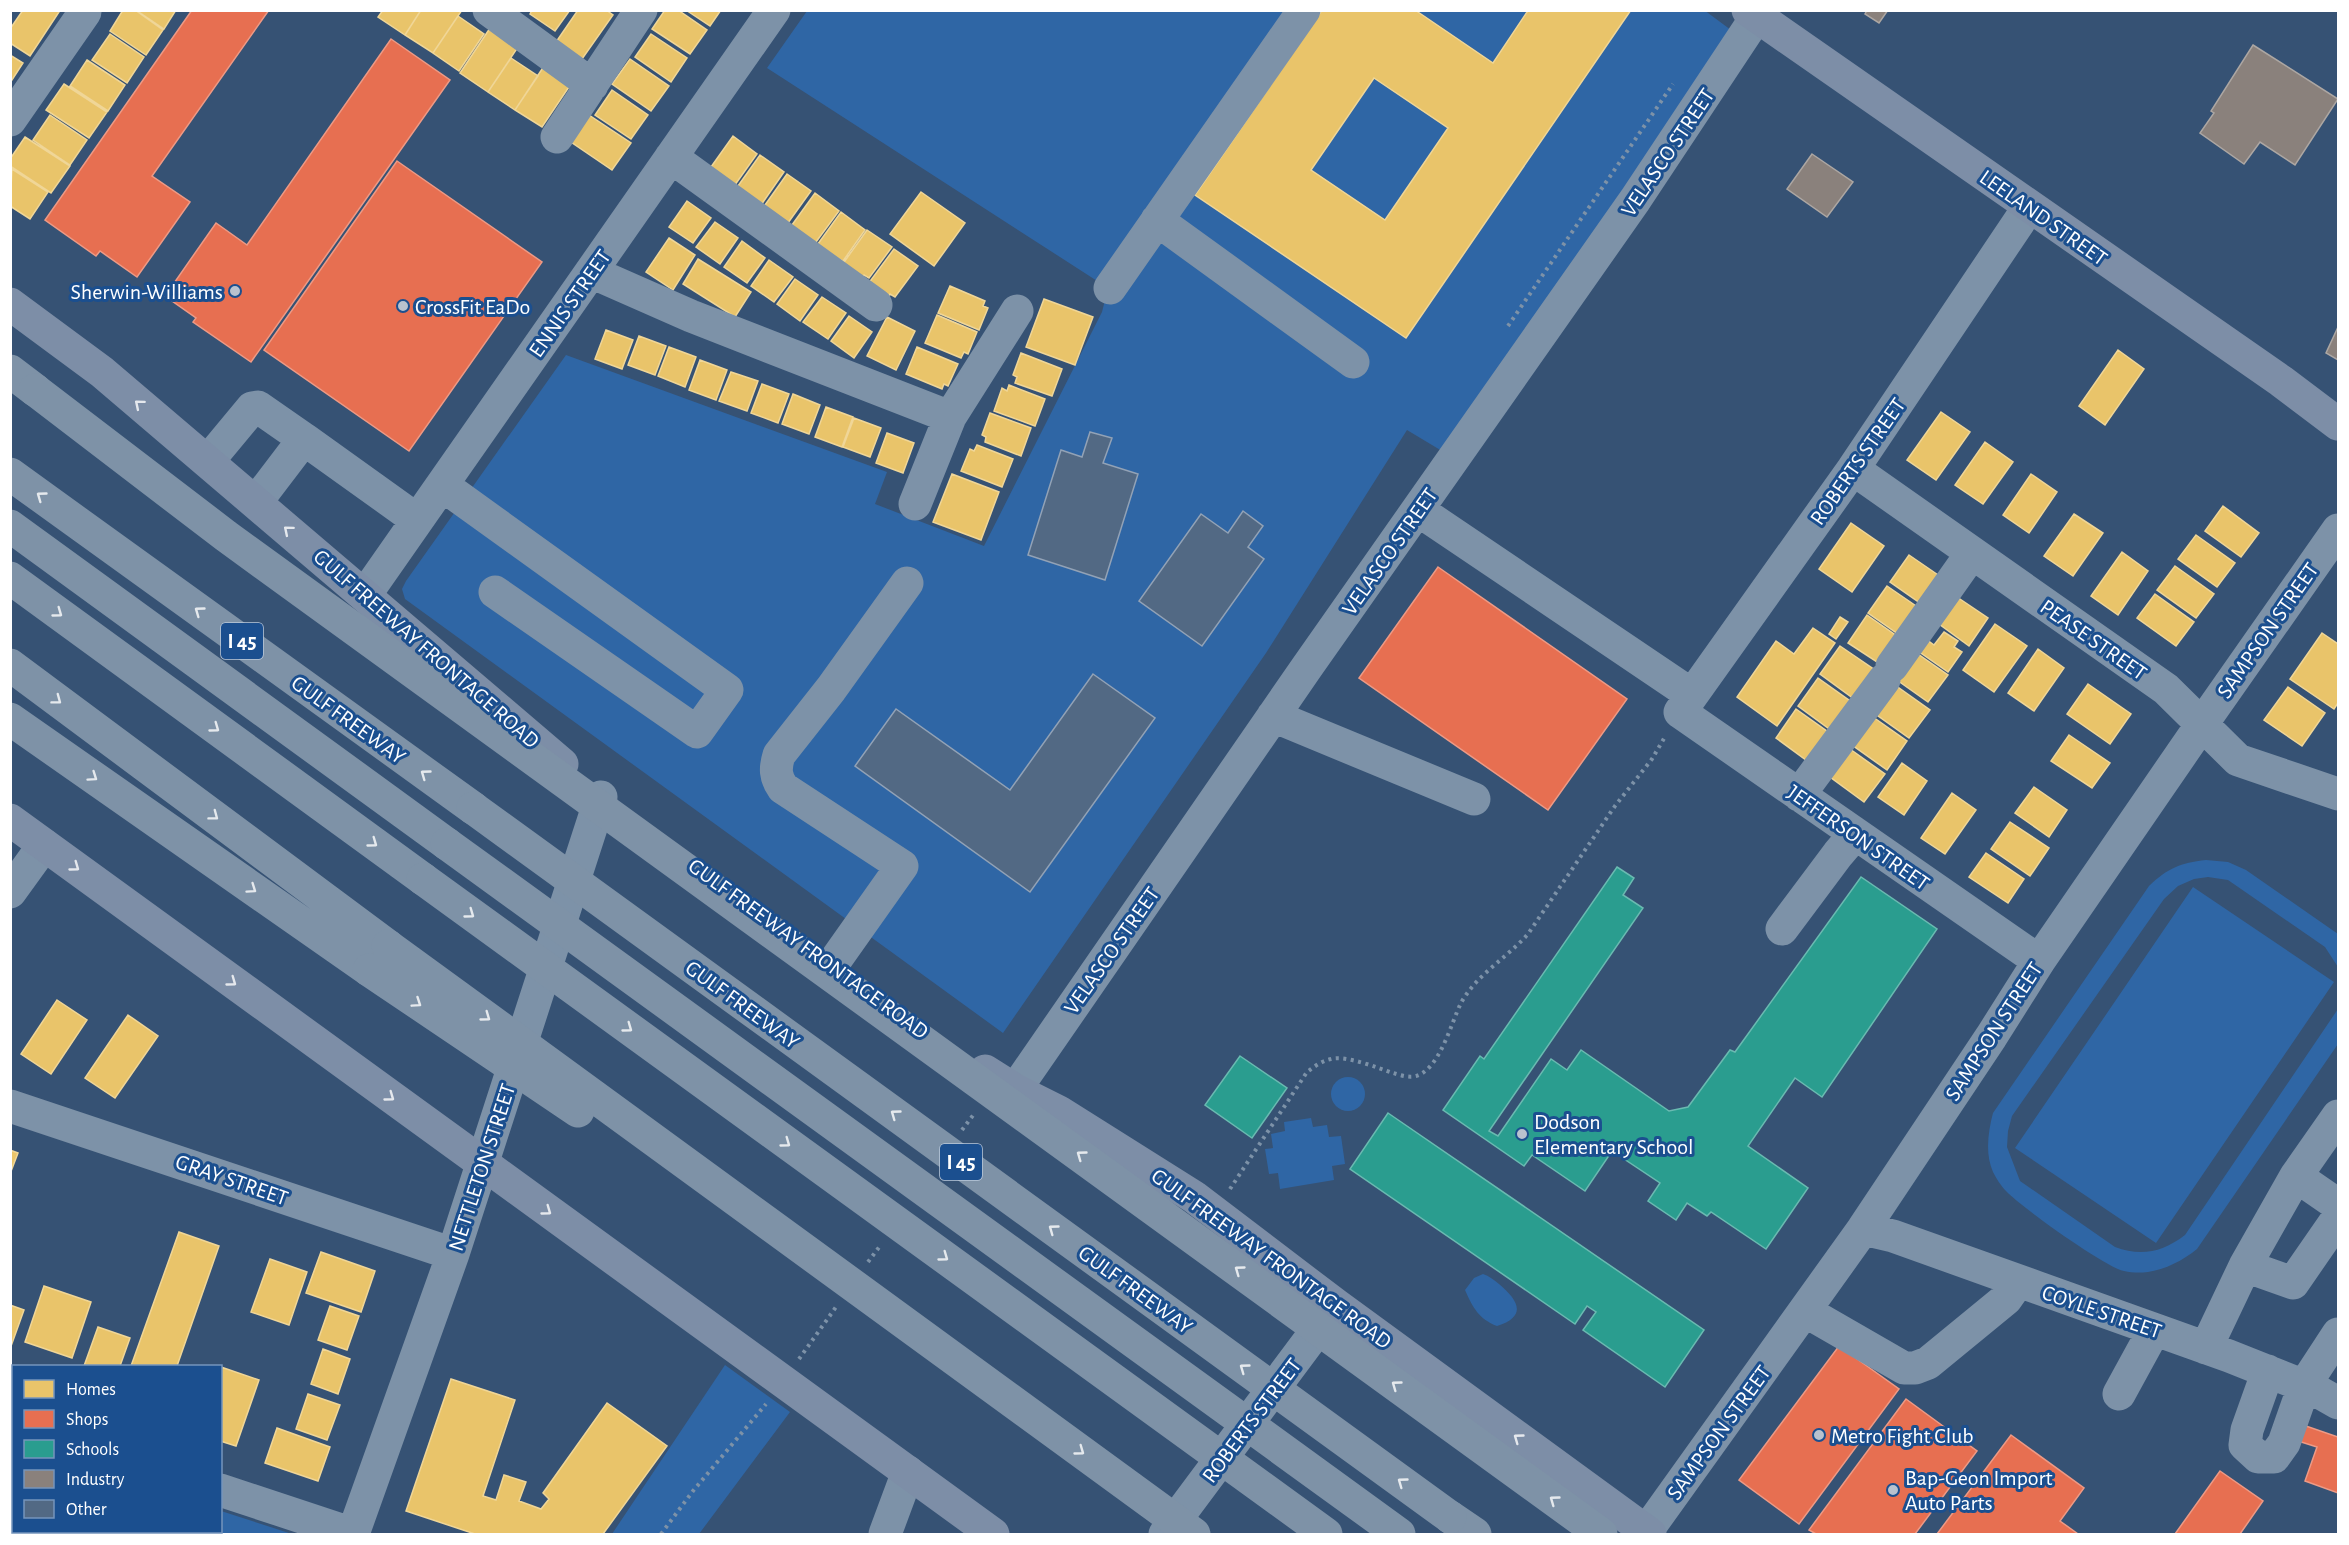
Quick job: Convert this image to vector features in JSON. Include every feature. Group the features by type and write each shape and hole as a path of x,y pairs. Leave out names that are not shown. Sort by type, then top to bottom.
{"highway":[{"path":"10,371 226,536 1601,1534"},
{"name":"GULF FREEWAY","path":"10,474 1462,1526"},
{"name":"GULF FREEWAY","path":"10,526 1399,1534"},
{"path":"10,578 1326,1534"},
{"path":"10,665 378,958"},
{"path":"10,719 378,958 1033,1416 1194,1534"}],"main road":[{"name":"LEELAND STREET","path":"1755,12 2029,207 2281,381 2338,424"},
{"name":"GULF FREEWAY FRONTAGE ROAD","path":"10,304 102,372 601,798 928,1034 1015,1090 1059,1112 1194,1197 1336,1305 1648,1533"},
{"path":"10,820 993,1534"}],"street":[{"path":"489,10 592,85"},
{"path":"557,137 641,10"},
{"name":"ENNIS STREET","path":"365,595 774,10"},
{"path":"1110,288 1304,10"},
{"path":"10,120 84,11"},
{"name":"VELASCO STREET","path":"1015,1090 1635,200 1755,12"},
{"path":"671,157 876,305"},
{"name":"ROBERTS STREET","path":"1686,703 1853,469 2029,207"},
{"path":"1157,220 1353,362"},
{"path":"591,272 691,316 950,417"},
{"path":"915,504 950,417 1017,311"},
{"path":"208,461 252,408 258,407 417,520"},
{"path":"256,502 304,439"},
{"name":"PEASE STREET","path":"1853,469 2166,689 2238,760 2338,794"},
{"path":"442,485 727,690 697,732 495,592"},
{"name":"JEFFERSON STREET","path":"1418,510 1686,703 1799,795 2039,961"},
{"name":"SAMPSON STREET","path":"1648,1533 1863,1229 2039,961 2338,530"},
{"path":"1799,795 1972,553"},
{"path":"832,964 903,866 783,788 778,781 775,768 779,755 831,689 907,583"},
{"path":"1274,716 1474,799"},
{"name":"NETTLETON STREET","path":"353,1534 453,1254 601,798"},
{"path":"1782,929 1855,834"},
{"path":"10,892 44,845"},
{"name":"GRAY STREET","path":"10,1106 453,1254"},
{"path":"2206,1348 2245,1266 2296,1176 2338,1116"},
{"path":"2296,1176 2338,1205"},
{"path":"2245,1266 2293,1283 2338,1218"},
{"name":"COYLE STREET","path":"1863,1229 1893,1236 2206,1348 2268,1371 2338,1403"},
{"path":"1805,1311 1904,1368 1915,1368 1928,1363 2006,1299 2018,1282"},
{"name":"ROBERTS STREET","path":"1165,1534 1336,1305"},
{"path":"2119,1394 2154,1330"},
{"path":"2268,1371 2247,1430 2245,1445 2258,1456 2274,1457 2284,1443 2304,1386 2338,1334"},
{"path":"885,1534 908,1473"},
{"path":"222,1491 353,1534"}],"path":[{"path":"1215,1212 1307,1072 1319,1063 1333,1058 1351,1060 1405,1077 1416,1076 1428,1069 1438,1054 1462,1002 1482,974 1512,952 1528,934 1615,806 1652,759 1686,703"},
{"path":"661,1534 693,1491 768,1401"}],"shaded area":[{"path":"1704,10 1731,30 1447,454 1407,430 1266,653 1003,1033 405,599 402,589 406,581 566,355 887,472 875,504 984,546 1102,312 1108,288 767,68 807,11"},
{"path":"2206,860 2228,862 2246,870 2338,934 2338,967 2325,947 2228,880 2208,877 2194,879 2178,886 2164,899 2012,1116 2007,1147 2020,1181 2115,1247 2134,1252 2160,1249 2185,1235 2338,1009 2338,1044 2197,1249 2172,1265 2154,1271 2124,1271 2064,1236 2004,1189 1990,1165 1988,1143 1991,1120 1993,1113 2149,886 2175,867"},
{"path":"2193,887 2334,982 2156,1243 2015,1148"},
{"path":"1348,1077 1360,1082 1365,1094 1360,1106 1348,1111 1336,1106 1331,1094 1336,1082"},
{"path":"1311,1118 1313,1127 1327,1125 1329,1137 1341,1136 1345,1164 1332,1166 1334,1180 1280,1189 1278,1173 1269,1174 1265,1149 1273,1148 1271,1134 1285,1131 1284,1122"},
{"path":"1483,1274 1506,1290 1517,1307 1513,1317 1497,1326 1477,1312 1465,1290 1474,1278"},
{"path":"725,1365 790,1412 699,1534 612,1534"},
{"path":"222,1511 292,1534 192,1534 222,1533"}],"building: Homes":[{"path":"23,10 56,10 59,12 30,56 10,43 10,29"},
{"path":"123,10 135,10 163,30 146,55 110,31"},
{"path":"136,10 176,10 164,29"},
{"path":"383,10 421,10 405,35 378,17"},
{"path":"421,10 462,10 433,53 405,35"},
{"path":"532,10 570,10 555,31 530,14"},
{"path":"578,10 606,10 613,15 582,59 556,42"},
{"path":"665,10 678,10 707,30 690,54 652,29"},
{"path":"686,10 721,10 710,26"},
{"path":"1322,10 1420,10 1418,12 1493,63 1527,12 1525,10 1631,10 1406,338 1195,195","holes":["1374,78 1448,128 1385,220 1311,170"]},
{"path":"458,16 484,34 459,71 433,53"},
{"path":"490,28 518,47 488,92 460,73"},
{"path":"110,34 144,57 127,83 92,60"},
{"path":"651,34 687,58 671,82 635,57"},
{"path":"10,55 23,63 10,83"},
{"path":"511,58 538,76 515,110 488,92"},
{"path":"630,59 669,86 651,111 612,84"},
{"path":"87,60 125,85 108,111 70,86"},
{"path":"544,66 571,84 542,127 515,110"},
{"path":"64,84 107,112 89,138 46,110"},
{"path":"612,90 648,115 631,139 595,115"},
{"path":"586,113 631,143 612,170 568,140"},
{"path":"50,115 87,140 70,165 33,140"},
{"path":"733,136 757,154 732,189 711,167"},
{"path":"25,137 70,166 51,193 10,166 10,159"},
{"path":"760,155 784,172 759,208 738,186"},
{"path":"12,169 48,192 30,219 10,206"},
{"path":"787,174 811,191 785,227 765,205"},
{"path":"921,192 965,223 934,266 890,234"},
{"path":"815,193 839,211 813,246 792,225"},
{"path":"687,201 711,218 693,243 669,227"},
{"path":"841,212 865,230 843,261 815,248"},
{"path":"715,222 738,238 720,264 696,247"},
{"path":"867,230 892,247 869,278 864,275 861,279 842,265"},
{"path":"669,238 695,255 673,290 646,272"},
{"path":"742,241 765,258 747,283 724,267"},
{"path":"894,249 918,266 895,297 890,294 887,298 868,284"},
{"path":"698,259 751,292 735,317 683,284"},
{"path":"769,260 793,277 774,302 751,286"},
{"path":"795,279 818,295 800,321 777,304"},
{"path":"950,286 985,301 983,306 988,308 979,330 938,313"},
{"path":"822,297 846,313 828,339 803,322"},
{"path":"1044,299 1093,317 1075,365 1026,347"},
{"path":"937,315 977,332 968,354 964,352 961,358 925,343"},
{"path":"849,316 872,332 854,358 831,341"},
{"path":"887,317 915,331 896,370 867,356"},
{"path":"606,330 633,340 622,369 595,359"},
{"path":"639,336 666,346 655,375 628,365"},
{"path":"669,347 696,357 685,387 658,376"},
{"path":"917,347 958,364 948,386 944,384 942,389 906,374"},
{"path":"2118,350 2144,369 2105,425 2079,406"},
{"path":"1021,353 1062,369 1052,396 1015,383 1017,377 1013,375"},
{"path":"700,360 727,370 716,400 689,390"},
{"path":"731,372 758,381 747,411 719,401"},
{"path":"762,384 789,394 778,423 751,413"},
{"path":"1009,385 1045,399 1035,426 994,411 1002,388 1007,391"},
{"path":"793,394 820,405 809,434 782,424"},
{"path":"826,407 853,417 842,447 815,437"},
{"path":"1941,412 1970,432 1936,480 1907,460"},
{"path":"990,413 1031,428 1021,456 985,442 986,437 982,435"},
{"path":"854,418 881,428 870,457 843,447"},
{"path":"887,433 914,443 903,473 876,463"},
{"path":"1985,442 2013,462 1983,504 1955,485"},
{"path":"977,445 1013,459 1002,487 961,471 970,449 974,451"},
{"path":"952,474 999,492 981,540 933,522"},
{"path":"2031,474 2057,492 2029,533 2003,515"},
{"path":"2223,506 2259,533 2241,557 2205,531"},
{"path":"2074,514 2103,533 2073,576 2044,556"},
{"path":"1851,523 1884,546 1852,592 1819,569"},
{"path":"2196,535 2235,563 2217,587 2178,559"},
{"path":"2122,552 2148,571 2118,615 2091,596"},
{"path":"1909,555 1944,579 1920,603 1890,582"},
{"path":"2175,566 2214,594 2196,618 2157,590"},
{"path":"1887,586 1922,610 1898,634 1868,613"},
{"path":"2155,594 2194,622 2176,646 2137,618"},
{"path":"1954,595 1988,618 1969,646 1939,624"},
{"path":"1867,615 1897,636 1883,666 1848,643"},
{"path":"1840,617 1848,622 1836,639 1829,634"},
{"path":"1995,624 2027,646 1994,692 1963,670"},
{"path":"1813,628 1835,643 1777,726 1737,697 1776,641 1794,654"},
{"path":"1944,632 1958,641 1954,647 1962,652 1948,672 1918,651 1926,639 1934,645"},
{"path":"2322,633 2338,644 2338,703 2334,709 2290,679"},
{"path":"1840,646 1875,670 1854,699 1820,674"},
{"path":"2038,649 2064,668 2034,711 2008,693"},
{"path":"1918,654 1948,675 1928,702 1894,678"},
{"path":"1818,678 1853,703 1832,731 1798,706"},
{"path":"2088,684 2131,714 2110,744 2067,714"},
{"path":"1895,685 1930,710 1909,738 1874,713"},
{"path":"2288,687 2325,713 2302,746 2264,720"},
{"path":"1796,709 1831,734 1810,763 1776,738"},
{"path":"1873,717 1907,741 1887,770 1852,745"},
{"path":"2069,735 2110,763 2092,788 2051,761"},
{"path":"1850,749 1885,774 1864,802 1830,777"},
{"path":"1902,763 1927,781 1904,815 1878,797"},
{"path":"2034,787 2067,810 2049,837 2015,813"},
{"path":"1952,793 1976,810 1945,854 1921,838"},
{"path":"2010,822 2049,848 2030,876 1991,849"},
{"path":"1986,853 2024,879 2008,903 1969,877"},
{"path":"57,1000 87,1020 51,1074 21,1054"},
{"path":"128,1015 158,1036 115,1098 85,1078"},
{"path":"10,1150 18,1153 10,1174"},
{"path":"179,1232 219,1246 177,1365 131,1365"},
{"path":"321,1252 375,1271 361,1312 306,1293"},
{"path":"270,1259 307,1272 289,1325 251,1312"},
{"path":"44,1286 91,1302 72,1358 25,1342"},
{"path":"10,1305 24,1310 10,1349"},
{"path":"330,1306 359,1316 347,1350 318,1340"},
{"path":"98,1327 130,1338 120,1365 84,1365"},
{"path":"323,1349 350,1359 338,1394 311,1384"},
{"path":"222,1367 259,1380 236,1446 222,1442"},
{"path":"451,1379 515,1400 483,1496 496,1500 504,1475 526,1482 519,1501 541,1509 549,1499 543,1493 607,1403 667,1446 603,1534 475,1534 406,1511"},
{"path":"308,1394 340,1405 327,1440 296,1429"},
{"path":"277,1428 330,1447 318,1481 265,1463"},
{"path":"10,1465 12,1466 12,1516 10,1520"},
{"path":"78,1533 116,1533 116,1534"}],"building: Shops":[{"path":"192,10 269,10 152,176 190,202 137,277 100,251 96,256 45,220"},
{"path":"391,39 450,80 251,362 193,322 196,318 165,296 216,223 247,245"},
{"name":"CrossFit EaDo","path":"397,161 542,262 409,451 264,350"},
{"path":"1438,567 1627,699 1548,810 1359,678"},
{"name":"Metro Fight Club","path":"1839,1346 1899,1389 1799,1524 1739,1480"},
{"name":"Bap-Geon Import Auto Parts","path":"1906,1399 1977,1451 1915,1534 1816,1534 1809,1530"},
{"path":"2303,1425 2338,1437 2338,1493 2305,1481 2317,1447 2298,1441"},
{"path":"2011,1435 2084,1488 2060,1521 2078,1534 1937,1534"},
{"path":"2220,1471 2263,1501 2240,1534 2175,1534"}],"building: Schools":[{"path":"1617,867 1634,878 1623,895 1643,908 1489,1131 1498,1136 1551,1059 1567,1070 1581,1050 1669,1111 1688,1107 1730,1050 1735,1052 1861,877 1937,929 1822,1097 1795,1078 1748,1146 1808,1188 1766,1249 1711,1212 1707,1216 1687,1203 1676,1220 1648,1201 1660,1183 1612,1151 1585,1191 1532,1155 1524,1166 1443,1110 1480,1056 1484,1059"},
{"path":"1240,1056 1287,1088 1252,1138 1205,1105"},
{"path":"1388,1113 1704,1330 1665,1387 1583,1330 1596,1312 1587,1306 1575,1324 1350,1169"}],"building: Industry":[{"path":"1867,10 1888,10 1879,23 1865,14"},
{"path":"2253,45 2338,99 2295,165 2260,142 2244,164 2200,133 2214,113 2211,111"},
{"path":"1812,154 1853,182 1827,217 1787,189"},
{"path":"2338,327 2338,360 2326,353"}],"building: Other":[{"path":"1090,432 1112,438 1103,463 1138,474 1105,580 1028,555 1061,450 1082,457"},
{"path":"1243,511 1263,526 1248,547 1264,559 1202,646 1139,601 1201,514 1228,533"},
{"path":"1093,674 1155,718 1030,892 855,766 896,709 1010,790"}],"place":[{"name":"Sherwin-Williams","path":"235,291"},
{"name":"CrossFit EaDo","path":"403,306"},
{"name":"Dodson Elementary School","path":"1522,1134"},
{"name":"Metro Fight Club","path":"1819,1435"},
{"name":"Bap-Geon Import Auto Parts","path":"1893,1490"}]}
